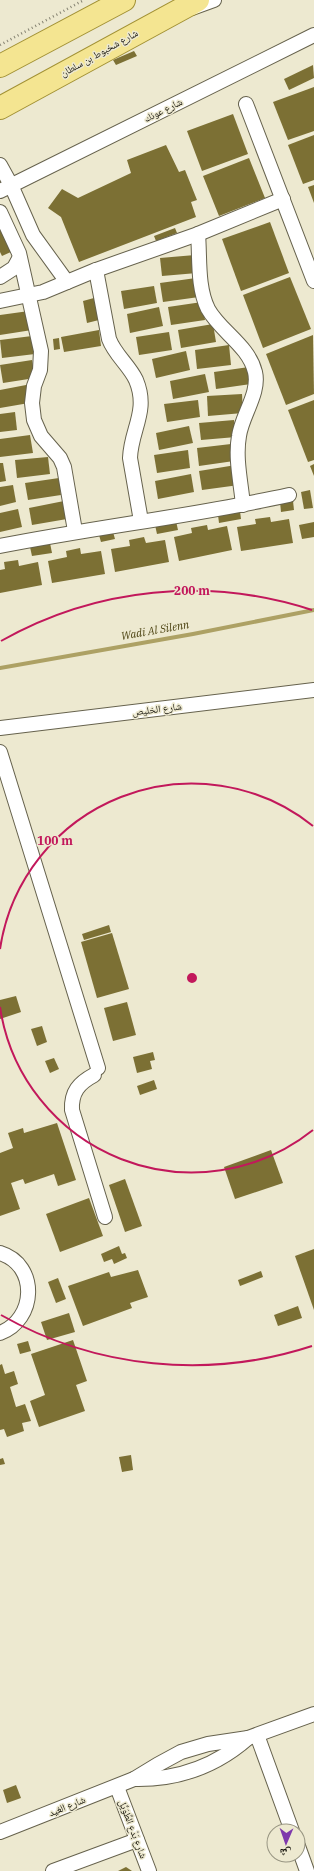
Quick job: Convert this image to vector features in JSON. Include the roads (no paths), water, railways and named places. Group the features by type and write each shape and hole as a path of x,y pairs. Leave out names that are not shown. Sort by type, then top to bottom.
{"main road":[{"path":"0,66 124,0"},
{"name":"شارع شخبوط بن سلطان","path":"0,108 198,0"}],"street":[{"path":"172,14 214,0"},
{"name":"شارع عونك","path":"6,188 314,35"},
{"path":"246,104 314,281"},
{"path":"0,165 6,188 38,243 67,282"},
{"path":"0,301 43,292 96,270 198,234 283,199"},
{"path":"0,212 19,256 41,351 42,361 34,386 32,403 34,420 41,436 60,458 64,467 74,532"},
{"path":"198,234 201,284 208,308 217,322 249,357 255,372 255,388 243,419 237,449 243,505"},
{"path":"0,277 14,268 19,256 38,243"},
{"path":"96,270 109,339 113,350 136,380 140,394 141,408 139,422 130,447 130,458 141,521"},
{"path":"0,546 74,532 243,505 289,495"},
{"name":"شارع الخليص","path":"0,728 314,690"},
{"path":"0,752 96,1071 78,1086 72,1102 72,1110 105,1217"},
{"path":"0,1253 14,1261 22,1270 27,1280 29,1292 28,1304 23,1315 16,1324 0,1333"},
{"name":"شارع الغيد","path":"0,1832 134,1780 169,1758 194,1747 222,1741 253,1737 314,1714"},
{"path":"253,1737 289,1823"},
{"name":"شارع الغيد","path":"134,1780 166,1778 196,1771 224,1757 253,1737"},
{"name":"شارع بَدْع الطِّوَيِّل","path":"117,1787 149,1871"},
{"path":"52,1871 137,1840"}],"waterway":[{"name":"Wadi Al Silenn","path":"0,668 193,634 314,610"}]}
